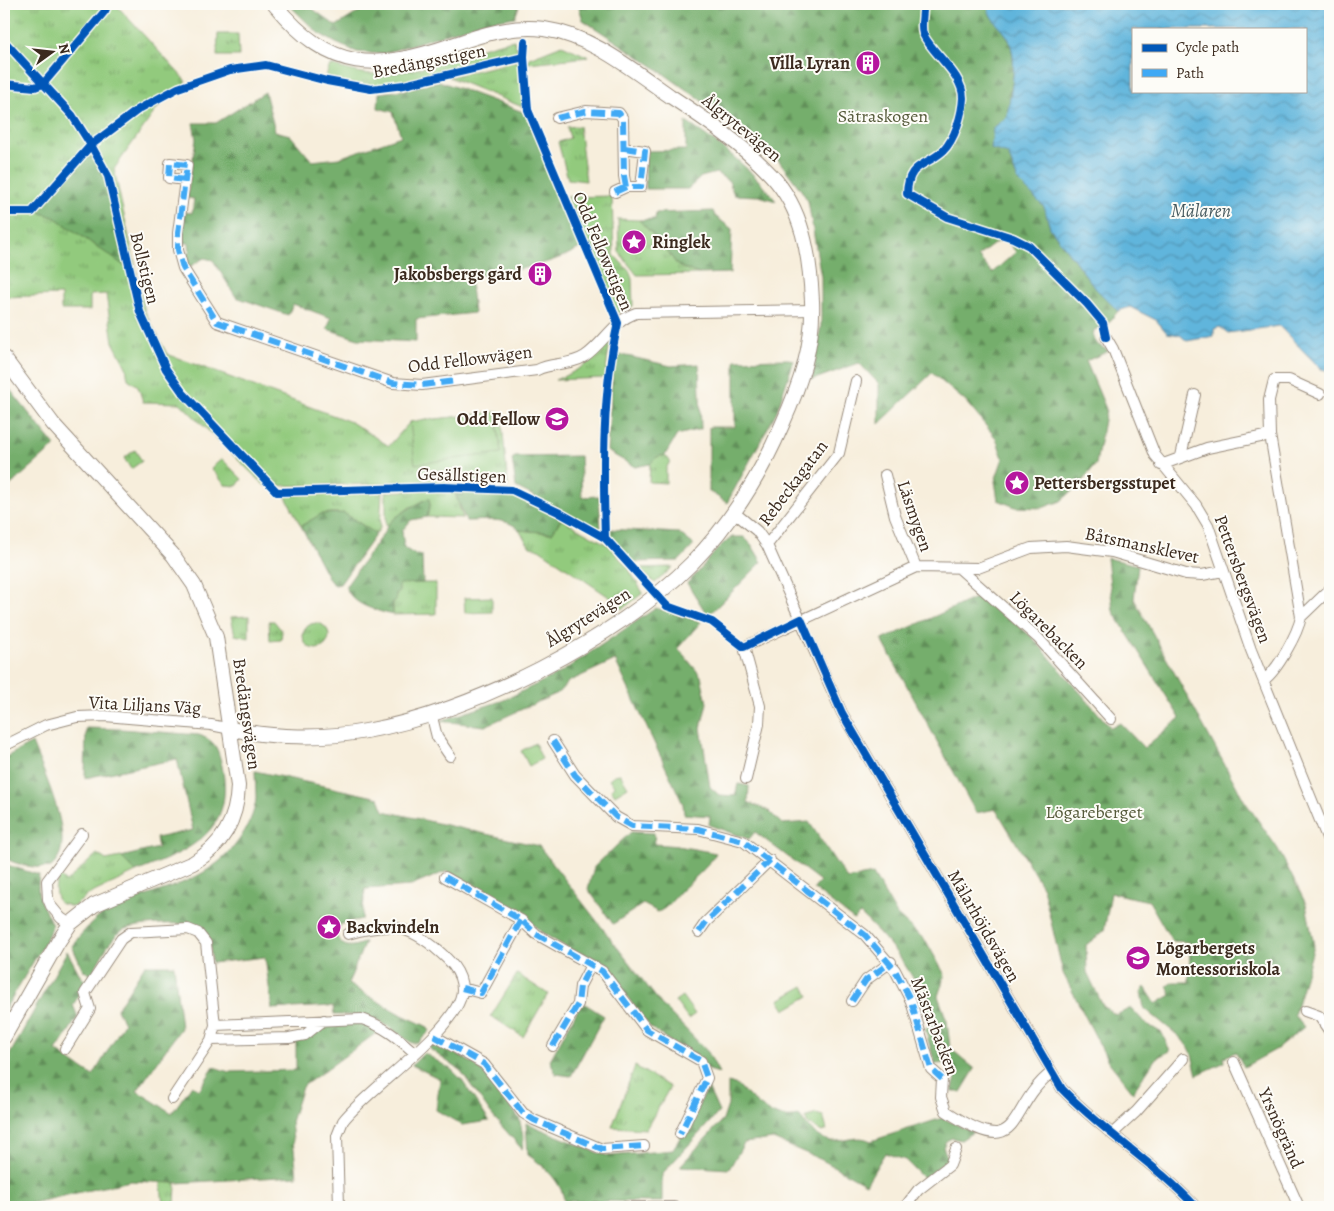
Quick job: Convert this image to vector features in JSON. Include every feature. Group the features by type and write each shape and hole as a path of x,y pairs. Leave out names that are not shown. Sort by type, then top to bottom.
{"street":[{"name":"Ålgrytevägen","path":"231,729 249,733 291,735 344,734 379,729 431,713 497,689 537,670 625,618 667,586 692,563 734,513 749,491 793,401 804,371 811,339 811,278 806,245 790,201 780,186 744,149 611,56 568,34 529,28 512,29 472,38 403,60 374,63 358,61 332,53 302,34 274,4"},
{"path":"557,118 586,111 620,113 624,119 624,176 626,187"},
{"path":"615,192 626,187 634,189 641,187 645,151 624,148"},
{"name":"Odd Fellowvägen","path":"185,180 178,233 178,250 183,268 218,322 393,384 431,384 537,370 543,366 574,362 586,355 618,323 636,313 812,310"},
{"name":"Pettersbergsvägen","path":"1106,337 1116,356 1150,447 1161,465 1202,514 1214,541 1223,571 1264,680 1330,845"},
{"name":"Bredängsvägen","path":"4,358 53,424 173,555 194,585 216,637 238,786 238,803 234,817 220,842 208,854 193,863 103,901 70,924 4,1038"},
{"path":"1264,680 1272,675 1298,629 1301,617 1270,435 1269,400 1274,380 1289,380 1320,394"},
{"name":"Rebeckagatan","path":"767,544 839,453 856,381"},
{"path":"1182,456 1195,395"},
{"path":"1161,465 1220,444 1270,435"},
{"name":"Läsmygen","path":"885,475 895,516 916,567"},
{"name":"Mälarhöjdsvägen","path":"734,513 757,531 767,544 842,713 1062,1088 1076,1104 1162,1175 1196,1207"},
{"name":"Båtsmansklevet","path":"746,779 759,724 760,706 744,647 916,567 960,569 985,566 1031,548 1054,546 1112,552 1186,574 1223,571"},
{"name":"Lögarebacken","path":"960,569 1038,638 1111,719"},
{"path":"1301,617 1330,589"},
{"path":"431,713 437,737 450,756"},
{"name":"Vita Liljans Väg","path":"4,746 46,725 82,717 105,716 211,725 231,729"},
{"name":"Mästarbacken","path":"554,741 575,776 616,817 632,826 698,829 727,835 743,841 865,934 891,962 911,1001 931,1069 942,1079 941,1098 946,1111 989,1133 999,1134 1011,1125 1043,1079 1052,1072"},
{"path":"70,924 60,918 48,899 47,881 82,834"},
{"path":"699,932 706,922 770,860"},
{"path":"445,877 521,920 536,934 602,971 647,1030 701,1061 707,1078 680,1134"},
{"path":"462,988 481,993 521,920"},
{"path":"339,1207 337,1136 343,1121 434,1036 461,999 462,988 458,972 449,959 413,934 396,926 376,926 348,934"},
{"path":"65,1049 90,1009 85,993 121,939 131,932 188,929 198,933 206,943 215,1025 211,1040 172,1099"},
{"name":"Mästarbacken","path":"852,1001 866,980 891,962"},
{"path":"553,1046 578,1004 580,986 591,965"},
{"path":"1305,1011 1318,1016 1330,1032"},
{"path":"211,1040 289,1038 305,1035 324,1020"},
{"path":"215,1025 362,1020 377,1024 393,1033 415,1053"},
{"path":"434,1036 484,1064 522,1113 534,1120 602,1149 644,1146"},
{"path":"1112,1134 1136,1112 1183,1059"},
{"name":"Yrsnögränd","path":"1234,1062 1299,1207"},
{"path":"905,1207 918,1190 950,1164 956,1149"},
{"path":"617,1207 674,1207"}],"green space":[{"path":"4,4 118,4 118,7 185,80 186,88 163,100 114,169 145,312 167,354 351,422 389,446 410,422 501,412 508,486 436,483 265,486 180,403 143,402 138,386 128,379 126,367 113,342 106,294 90,295 90,310 61,310 61,295 4,297"},
{"path":"288,4 306,4 336,26 372,4 520,4 515,17 483,22 382,54 357,52 336,43 318,33"},
{"name":"Sätraskogen","path":"578,4 988,4 991,15 1008,38 1013,62 1013,80 1007,117 993,128 1008,154 1018,181 1044,207 1050,228 1096,289 1118,311 1106,326 1094,330 1093,337 1098,345 1109,351 1086,361 1106,409 1096,464 1080,484 1061,501 1042,508 1015,507 998,500 995,481 1003,458 996,438 966,402 932,373 879,424 879,384 859,363 812,380 821,325 821,277 808,201 777,158 747,133 650,64 583,20","holes":["998,241 1008,242 1016,252 992,273 978,256"]},
{"path":"218,34 238,34 239,56 217,56"},
{"path":"514,40 519,54 517,56 384,85 371,86 346,83 326,76 330,65 369,74 393,73 428,66"},
{"path":"562,45 589,57 528,63 529,58"},
{"path":"517,61 522,63 525,108 449,77"},
{"path":"439,81 526,113 582,247 570,254 542,264 470,277 474,313 416,319 416,342 358,339 327,329 331,318 293,304 288,315 236,297 213,260 204,258 186,269 182,254 190,253 189,243 181,243 184,212 192,213 194,199 187,198 196,139 193,123 216,123 265,92 275,131 290,135 312,161 339,158 401,136 393,112 378,108 379,93 405,90"},
{"path":"686,122 735,158 757,178 776,201 759,196 734,195 729,181 716,173 701,177 688,189 646,189 645,151 686,150"},
{"path":"579,126 586,181 568,179 558,142 570,138 567,127"},
{"path":"88,152 91,152 104,177 126,267 54,217 41,213 40,209"},
{"path":"612,196 614,255 630,272 632,279 633,306 617,313 567,197"},
{"path":"713,211 715,216 732,229 730,273 699,274 678,266 662,244 639,220 655,219 656,213"},
{"path":"618,219 639,220 662,244 678,266 699,274 637,275 619,252"},
{"path":"610,341 605,378 555,380 586,364"},
{"path":"614,353 671,366 699,364 701,429 677,435 665,455 657,457 650,464 635,467 607,451"},
{"path":"735,360 794,360 777,411 727,503 709,491 709,427 735,427"},
{"path":"4,382 55,446 4,491"},
{"path":"496,412 501,453 415,464 410,422"},
{"path":"135,450 142,461 131,469 124,458"},
{"path":"665,455 670,461 666,469 666,483 649,482 650,464 657,457"},
{"path":"580,456 582,497 599,496 601,531 516,487 512,459 515,457"},
{"path":"222,459 242,479 237,486 225,485 211,468"},
{"path":"454,490 463,518 427,517 430,504 410,507 386,526 386,492"},
{"path":"454,490 508,495 535,504 561,519 552,533 519,530 502,521 466,521"},
{"path":"382,492 380,528 376,534 347,516 332,513 313,519 301,526 286,497 287,495"},
{"path":"429,498 430,504 427,517 411,520 402,531 404,548 414,554 422,555 423,583 399,584 399,593 396,593 396,601 393,602 393,615 365,606 353,598 346,586 387,526 404,512"},
{"path":"344,513 376,534 340,584 335,585 330,581 301,526 321,514"},
{"path":"561,519 608,545 628,568 643,593 622,609 612,599 539,549 530,547 519,530 552,533"},
{"path":"608,529 679,533 694,545 679,561 631,562 608,538"},
{"path":"732,537 744,537 751,544 762,562 708,616 687,583 720,547"},
{"name":"Lögareberget","path":"1107,558 1138,565 1134,599 1244,800 1278,849 1306,904 1314,946 1294,1015 1304,1027 1277,1049 1244,1067 1236,1052 1224,1057 1225,1062 1197,1075 1191,1051 1181,1038 1144,1008 1141,992 1145,987 1156,1004 1171,995 1167,986 1173,982 1189,982 1190,942 1172,941 1149,901 1111,893 1104,931 1086,945 1087,972 1103,1006 1116,1015 1131,1008 1145,1023 1162,1033 1170,1051 1156,1058 1133,1092 1108,1061 1063,973 1043,888 996,809 976,813 882,640 982,595 1033,638 1111,728 1120,723 1144,748 1180,718 1113,611"},
{"path":"673,567 655,583 641,571 641,568"},
{"path":"399,583 436,583 436,614 393,615 393,601"},
{"path":"492,597 492,612 465,613 464,598"},
{"path":"656,608 701,622 678,648 701,676 707,703 701,728 710,787 719,795 735,796 738,784 749,786 748,802 769,811 782,824 809,822 847,879 873,874 897,915 926,941 945,975 938,996 947,1021 950,1048 975,1069 961,1092 952,1092 956,1078 949,1063 935,1064 925,1029 933,1026 921,994 905,965 873,926 860,914 854,920 814,889 820,881 755,832 749,839 709,825 710,816 684,814 683,804 615,660 568,682 558,693 485,726 440,721 504,700 560,673"},
{"path":"249,616 249,638 235,635 231,617"},
{"path":"269,621 274,621 282,631 281,640 270,641"},
{"path":"316,623 325,627 329,636 325,645 316,649 307,645 303,636 307,627"},
{"path":"86,728 199,735 213,743 222,766 224,789 222,808 214,824 203,837 189,847 136,872 121,857 158,848 156,838 193,830 177,759 85,778"},
{"path":"32,743 49,784 62,833 62,847 55,863 51,867 27,866 4,858 4,758"},
{"path":"535,743 542,759 529,766 521,751"},
{"path":"255,771 379,798 384,811 539,846 661,1004 708,1052 719,1073 709,1070 650,1027 609,973 541,932 523,915 447,871 411,886 365,889 362,919 341,924 336,935 342,943 348,946 365,942 348,984 398,1013 426,1026 430,1031 418,1043 412,1043 383,1024 368,1017 334,1015 333,1006 272,1009 265,957 212,963 206,934 200,927 194,925 149,925 123,930 113,938 91,975 83,970 72,946 92,923 107,912 125,904 196,877 226,855 239,840 248,825 255,804"},
{"path":"620,774 628,787 615,795 611,789 614,786 609,779 614,775"},
{"path":"631,832 654,833 655,844 716,853 704,869 665,908 658,912 643,904 613,924 588,889 594,867"},
{"path":"97,854 106,860 121,857 136,872 88,895 73,907 59,903 55,889 60,876 66,882"},
{"path":"4,864 39,875 38,892 52,926 45,942 4,1011"},
{"path":"67,951 81,977 87,982 73,1005 78,1017 56,1051 93,1076 124,1023 117,1009 145,965 174,965 181,1028 137,1091 172,1113 192,1085 199,1090 214,1067 229,1072 296,1070 296,1041 316,1030 347,1022 358,1023 379,1031 302,1087 291,1122 297,1176 176,1183 130,1181 14,1207 4,1207 4,1065"},
{"path":"517,974 548,994 523,1037 491,1016"},
{"path":"804,986 809,996 785,1010 779,1000"},
{"path":"682,996 695,1014 688,1019 675,1001"},
{"path":"582,1002 604,1016 571,1076 556,1074 550,1060"},
{"path":"435,1042 474,1064 488,1077 519,1118 524,1139 522,1149 491,1114 461,1071 431,1050 429,1047"},
{"path":"424,1053 452,1070 461,1079 489,1121 462,1125 436,1110 440,1079 412,1065"},
{"path":"635,1066 670,1087 646,1129 612,1127"},
{"path":"728,1083 735,1084 764,1109 772,1113 789,1117 799,1116 820,1137 831,1141 859,1138 871,1141 942,1118 973,1132 961,1140 952,1138 946,1141 943,1147 948,1159 924,1179 905,1160 885,1153 866,1184 822,1160 773,1139 744,1143 729,1169 680,1166 723,1120 728,1105"},
{"path":"708,1088 719,1112 662,1174 662,1202 564,1201 563,1194 556,1181 539,1163 528,1155 526,1123 610,1156 673,1150"},
{"path":"816,1114 823,1116 827,1130 822,1132 807,1123 806,1118"},
{"path":"161,1182 176,1183 175,1207 163,1207"}],"water":[{"name":"Mälaren","path":"988,4 1330,4 1330,371 1321,369 1279,326 1228,333 1220,327 1214,329 1214,336 1187,341 1180,335 1167,333 1156,320 1130,307 1118,311 1096,289 1050,228 1044,207 1018,181 1008,154 991,149 993,128 1007,117 1013,80 1013,61 1008,38 990,15"}],"marked path":[{"path":"557,118 586,111 619,113 623,119 624,176 626,187"},
{"path":"615,192 626,187 641,187 645,151 624,148"},
{"path":"185,180 169,178 170,163 187,165 178,233 178,250 183,268 217,322 393,383 422,385 457,381"},
{"path":"553,741 575,775 616,817 632,826 698,829 743,841 865,935 895,970 911,1001 931,1069 942,1079"},
{"path":"699,932 706,922 770,860"},
{"path":"445,877 521,920 536,934 602,971 647,1030 701,1061 707,1078 680,1134"},
{"path":"462,988 481,993 521,920"},
{"path":"852,1001 866,980 891,962"},
{"path":"553,1046 578,1004 580,986 591,965"},
{"path":"434,1036 484,1064 523,1113 534,1120 602,1149 644,1146"}],"cycle path":[{"path":"4,84 35,87 43,84 105,11 108,4"},
{"path":"923,4 923,34 953,73 962,89 963,98 961,112 951,140 943,151 914,171 910,177 907,194 947,217 1013,238 1029,246 1087,304 1103,323 1106,337"},
{"name":"Bollstigen","path":"4,41 72,115 108,176 140,312 166,369 183,393 277,492 444,487 512,490 558,512 605,538 667,606 712,622 744,647 801,619 842,713 1062,1089 1094,1119 1164,1176 1196,1207"},
{"name":"Odd Fellowstigen","path":"525,42 524,57 528,110 618,323 606,403 604,457 605,538"},
{"name":"Bredängsstigen","path":"4,212 32,212 91,145 139,109 178,88 230,70 266,65 327,81 371,89 404,85 524,57"}],"place":[{"name":"Villa Lyran","path":"868,63"},
{"name":"Ringlek","path":"634,242"},
{"name":"Jakobsbergs gård","path":"540,274"},
{"name":"Odd Fellow","path":"557,419"},
{"name":"Pettersbergsstupet","path":"1017,483"},
{"name":"Backvindeln","path":"329,927"},
{"name":"Lögarbergets Montessoriskola","path":"1138,958"}]}
